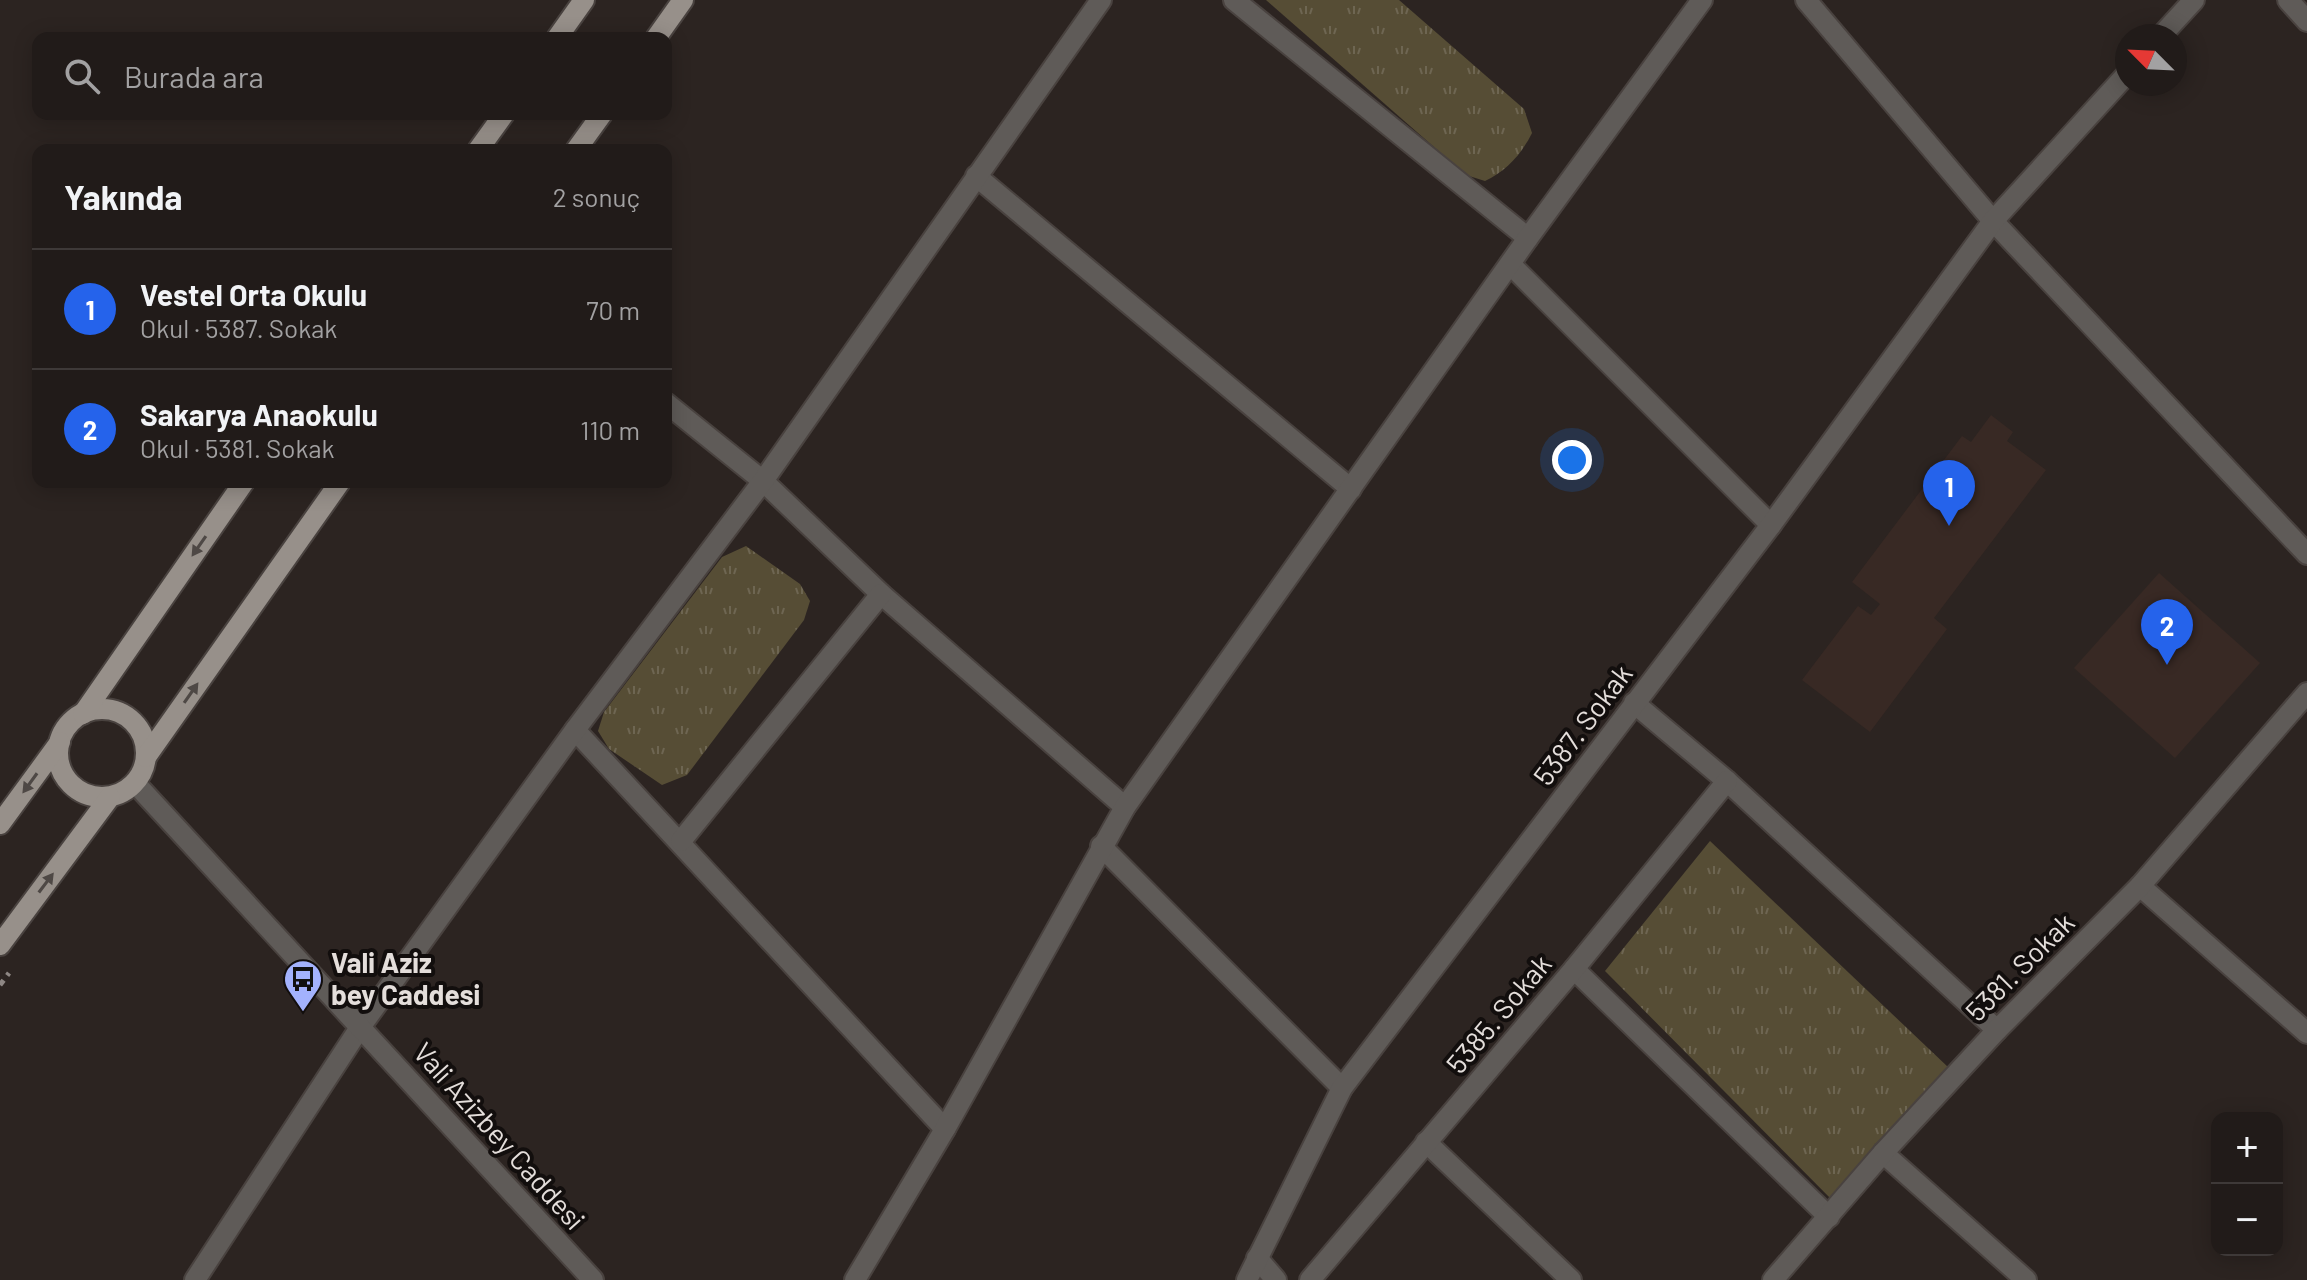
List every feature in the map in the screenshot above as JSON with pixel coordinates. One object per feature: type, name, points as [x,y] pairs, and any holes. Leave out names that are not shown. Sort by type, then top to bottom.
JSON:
[{"type":"main road","points":[[561,32],[584,0]]},
{"type":"main road","points":[[660,32],[683,0]]},
{"type":"main road","points":[[482,144],[500,120]]},
{"type":"main road","points":[[580,144],[598,120]]},
{"type":"main road","points":[[0,824],[65,731],[83,714],[240,488]]},
{"type":"main road","points":[[60,742],[62,772],[70,784],[82,792],[96,797],[110,797],[124,792],[135,783],[143,771],[146,757],[336,488]]},
{"type":"main road","points":[[83,714],[109,710],[122,714],[141,732],[146,757]]},
{"type":"main road","points":[[0,945],[110,797]]},
{"type":"street","points":[[195,1280],[361,1026],[575,730],[763,481],[1101,0]]},
{"type":"street","points":[[1234,0],[1528,238]]},
{"type":"street","points":[[855,1280],[945,1129],[1125,807],[1528,238],[1702,0]]},
{"type":"street","points":[[1806,0],[1993,221],[2307,554]]},
{"type":"street","points":[[2172,24],[2194,0]]},
{"type":"street","points":[[2288,0],[2307,21]]},
{"type":"street","name":"5387. Sokak","points":[[1247,1280],[1342,1088],[1771,525],[1993,221],[2115,87]]},
{"type":"street","points":[[976,176],[1351,489]]},
{"type":"street","points":[[1510,264],[1771,525]]},
{"type":"street","points":[[672,408],[763,481],[881,594],[1125,807]]},
{"type":"street","points":[[681,841],[881,594]]},
{"type":"street","name":"5381. Sokak","points":[[1773,1280],[1883,1153],[1997,1030],[2140,886],[2307,693]]},
{"type":"street","points":[[1634,703],[1727,781],[1997,1030]]},
{"type":"street","points":[[575,730],[945,1129]]},
{"type":"street","name":"5385. Sokak","points":[[1310,1280],[1574,969],[1727,781]]},
{"type":"street","name":"Vali Azizbey Caddesi","points":[[135,783],[593,1280]]},
{"type":"street","points":[[1101,846],[1342,1088]]},
{"type":"street","points":[[2140,886],[2307,1033]]},
{"type":"street","points":[[1574,969],[1829,1217]]},
{"type":"street","points":[[1426,1142],[1571,1280]]},
{"type":"street","points":[[1883,1153],[2026,1280]]},
{"type":"street","points":[[1257,1258],[1276,1280]]},
{"type":"shaded area","points":[[1991,415],[2013,432],[2007,441],[2046,470],[1934,618],[1947,629],[1870,732],[1802,680],[1858,606],[1871,615],[1880,604],[1852,582],[1962,436],[1971,442]]},
{"type":"shaded area","points":[[2159,573],[2260,663],[2175,758],[2074,668]]},
{"type":"green space","points":[[1266,0],[1399,0],[1524,109],[1532,133],[1512,162],[1493,177],[1485,181],[1466,175]]},
{"type":"green space","points":[[746,546],[800,584],[810,601],[804,620],[687,775],[662,785],[609,749],[598,731],[604,712],[722,557]]},
{"type":"green space","points":[[1710,841],[1949,1068],[1833,1201],[1605,971]]},
{"type":"place","name":"Vestel Orta Okulu","points":[[1949,526]]},
{"type":"place","name":"Sakarya Anaokulu","points":[[2167,665]]},
{"type":"place","name":"Vali Aziz bey Caddesi","points":[[303,1013]]}]
